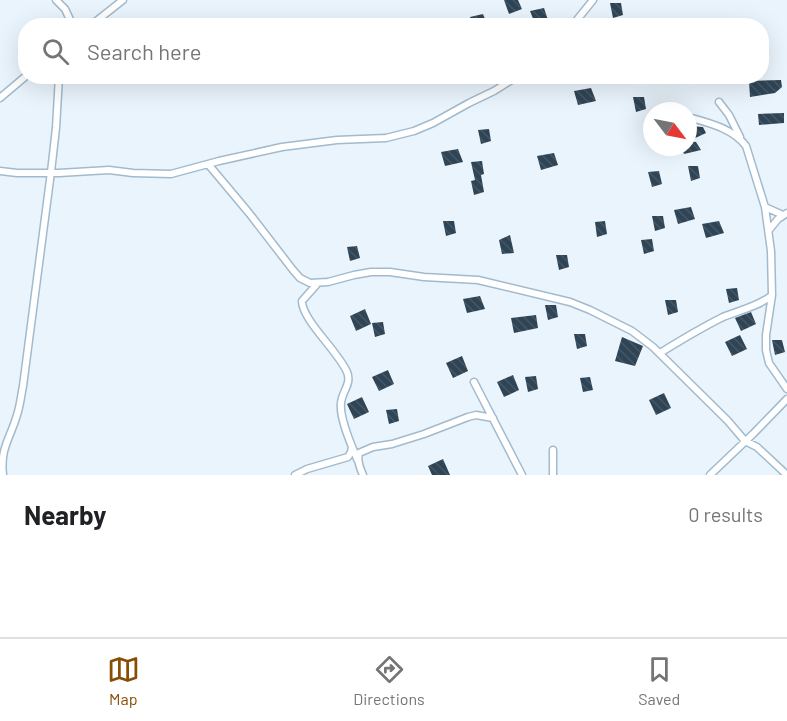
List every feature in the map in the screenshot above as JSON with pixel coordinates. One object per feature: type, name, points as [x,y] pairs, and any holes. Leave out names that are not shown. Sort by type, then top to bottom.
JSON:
[{"type":"street","points":[[56,0],[65,9],[69,18]]},
{"type":"street","points":[[100,18],[123,0]]},
{"type":"street","points":[[578,18],[593,0]]},
{"type":"street","points":[[0,98],[18,83]]},
{"type":"street","points":[[3,475],[1,457],[3,448],[18,413],[23,386],[51,172],[58,84]]},
{"type":"street","points":[[0,171],[17,173],[109,170],[171,174],[219,160],[282,147],[337,140],[377,139],[399,135],[433,123],[505,84]]},
{"type":"street","points":[[718,102],[729,115],[746,146],[765,207],[769,230],[772,295],[766,335],[767,358],[787,389]]},
{"type":"street","points":[[697,120],[725,129],[742,140]]},
{"type":"street","points":[[208,164],[292,270],[306,281],[318,283],[371,272],[396,272],[424,277],[478,280],[570,302],[590,310],[632,331],[660,353],[745,441],[757,447],[787,475]]},
{"type":"street","points":[[765,207],[785,214]]},
{"type":"street","points":[[769,230],[785,214]]},
{"type":"street","points":[[318,283],[302,301],[302,304],[307,316],[333,349],[349,376],[340,409],[363,475]]},
{"type":"street","points":[[660,353],[697,330],[762,303],[772,295]]},
{"type":"street","points":[[762,303],[770,309]]},
{"type":"street","points":[[474,382],[522,475]]},
{"type":"street","points":[[710,475],[787,399]]},
{"type":"street","points":[[358,461],[359,453],[364,450],[392,444],[476,415],[493,418]]},
{"type":"street","points":[[295,475],[307,469],[348,457],[352,446]]},
{"type":"street","points":[[553,450],[554,475]]},
{"type":"building","points":[[504,0],[518,0],[522,9],[509,14]]},
{"type":"building","points":[[610,3],[621,3],[623,15],[613,18]]},
{"type":"building","points":[[544,8],[547,18],[533,18],[530,11]]},
{"type":"building","points":[[483,14],[485,18],[470,18]]},
{"type":"building","points":[[769,80],[781,80],[782,87],[775,93],[750,97],[749,84],[769,84]]},
{"type":"building","points":[[591,88],[596,101],[578,105],[574,91]]},
{"type":"building","points":[[633,97],[644,97],[643,110],[636,112]]},
{"type":"building","points":[[784,113],[784,123],[759,125],[758,114]]},
{"type":"building","points":[[697,127],[703,127],[706,133],[697,137]]},
{"type":"building","points":[[489,129],[491,141],[481,144],[478,130]]},
{"type":"building","points":[[458,149],[463,162],[445,166],[441,152]]},
{"type":"building","points":[[554,153],[558,165],[541,170],[537,156]]},
{"type":"building","points":[[482,161],[484,174],[481,175],[484,192],[474,195],[471,181],[475,180],[471,162]]},
{"type":"building","points":[[688,166],[698,166],[700,178],[691,181]]},
{"type":"building","points":[[659,171],[662,184],[652,187],[648,172]]},
{"type":"building","points":[[691,207],[695,219],[678,224],[674,210]]},
{"type":"building","points":[[652,216],[663,216],[665,228],[655,231]]},
{"type":"building","points":[[443,221],[454,221],[456,233],[446,236]]},
{"type":"building","points":[[605,221],[607,234],[597,237],[595,222]]},
{"type":"building","points":[[719,221],[724,233],[706,238],[702,224]]},
{"type":"building","points":[[510,235],[514,253],[502,254],[499,240]]},
{"type":"building","points":[[652,239],[654,251],[644,254],[641,240]]},
{"type":"building","points":[[357,246],[360,258],[350,261],[347,247]]},
{"type":"building","points":[[556,255],[567,255],[569,267],[559,270]]},
{"type":"building","points":[[737,288],[739,300],[729,303],[726,289]]},
{"type":"building","points":[[480,296],[485,309],[467,313],[463,299]]},
{"type":"building","points":[[665,300],[676,300],[678,312],[668,315]]},
{"type":"building","points":[[545,305],[556,305],[558,317],[548,320]]},
{"type":"building","points":[[365,309],[371,324],[356,331],[350,316]]},
{"type":"building","points":[[751,312],[756,324],[741,331],[735,318]]},
{"type":"building","points":[[536,315],[538,328],[514,333],[511,318]]},
{"type":"building","points":[[383,322],[385,334],[375,337],[372,323]]},
{"type":"building","points":[[574,334],[585,334],[587,346],[577,349]]},
{"type":"building","points":[[740,335],[747,349],[732,356],[725,342]]},
{"type":"building","points":[[622,337],[643,346],[635,366],[615,361]]},
{"type":"building","points":[[772,340],[782,340],[785,352],[775,355]]},
{"type":"building","points":[[462,356],[468,371],[453,378],[446,363]]},
{"type":"building","points":[[388,370],[394,384],[379,391],[372,377]]},
{"type":"building","points":[[513,375],[519,390],[504,397],[497,382]]},
{"type":"building","points":[[536,376],[538,389],[528,392],[525,377]]},
{"type":"building","points":[[590,377],[593,390],[583,392],[580,378]]},
{"type":"building","points":[[664,393],[671,408],[656,415],[649,400]]},
{"type":"building","points":[[362,397],[369,412],[354,419],[347,404]]},
{"type":"building","points":[[397,409],[399,421],[389,424],[386,410]]},
{"type":"building","points":[[443,459],[450,475],[432,475],[428,466]]}]
